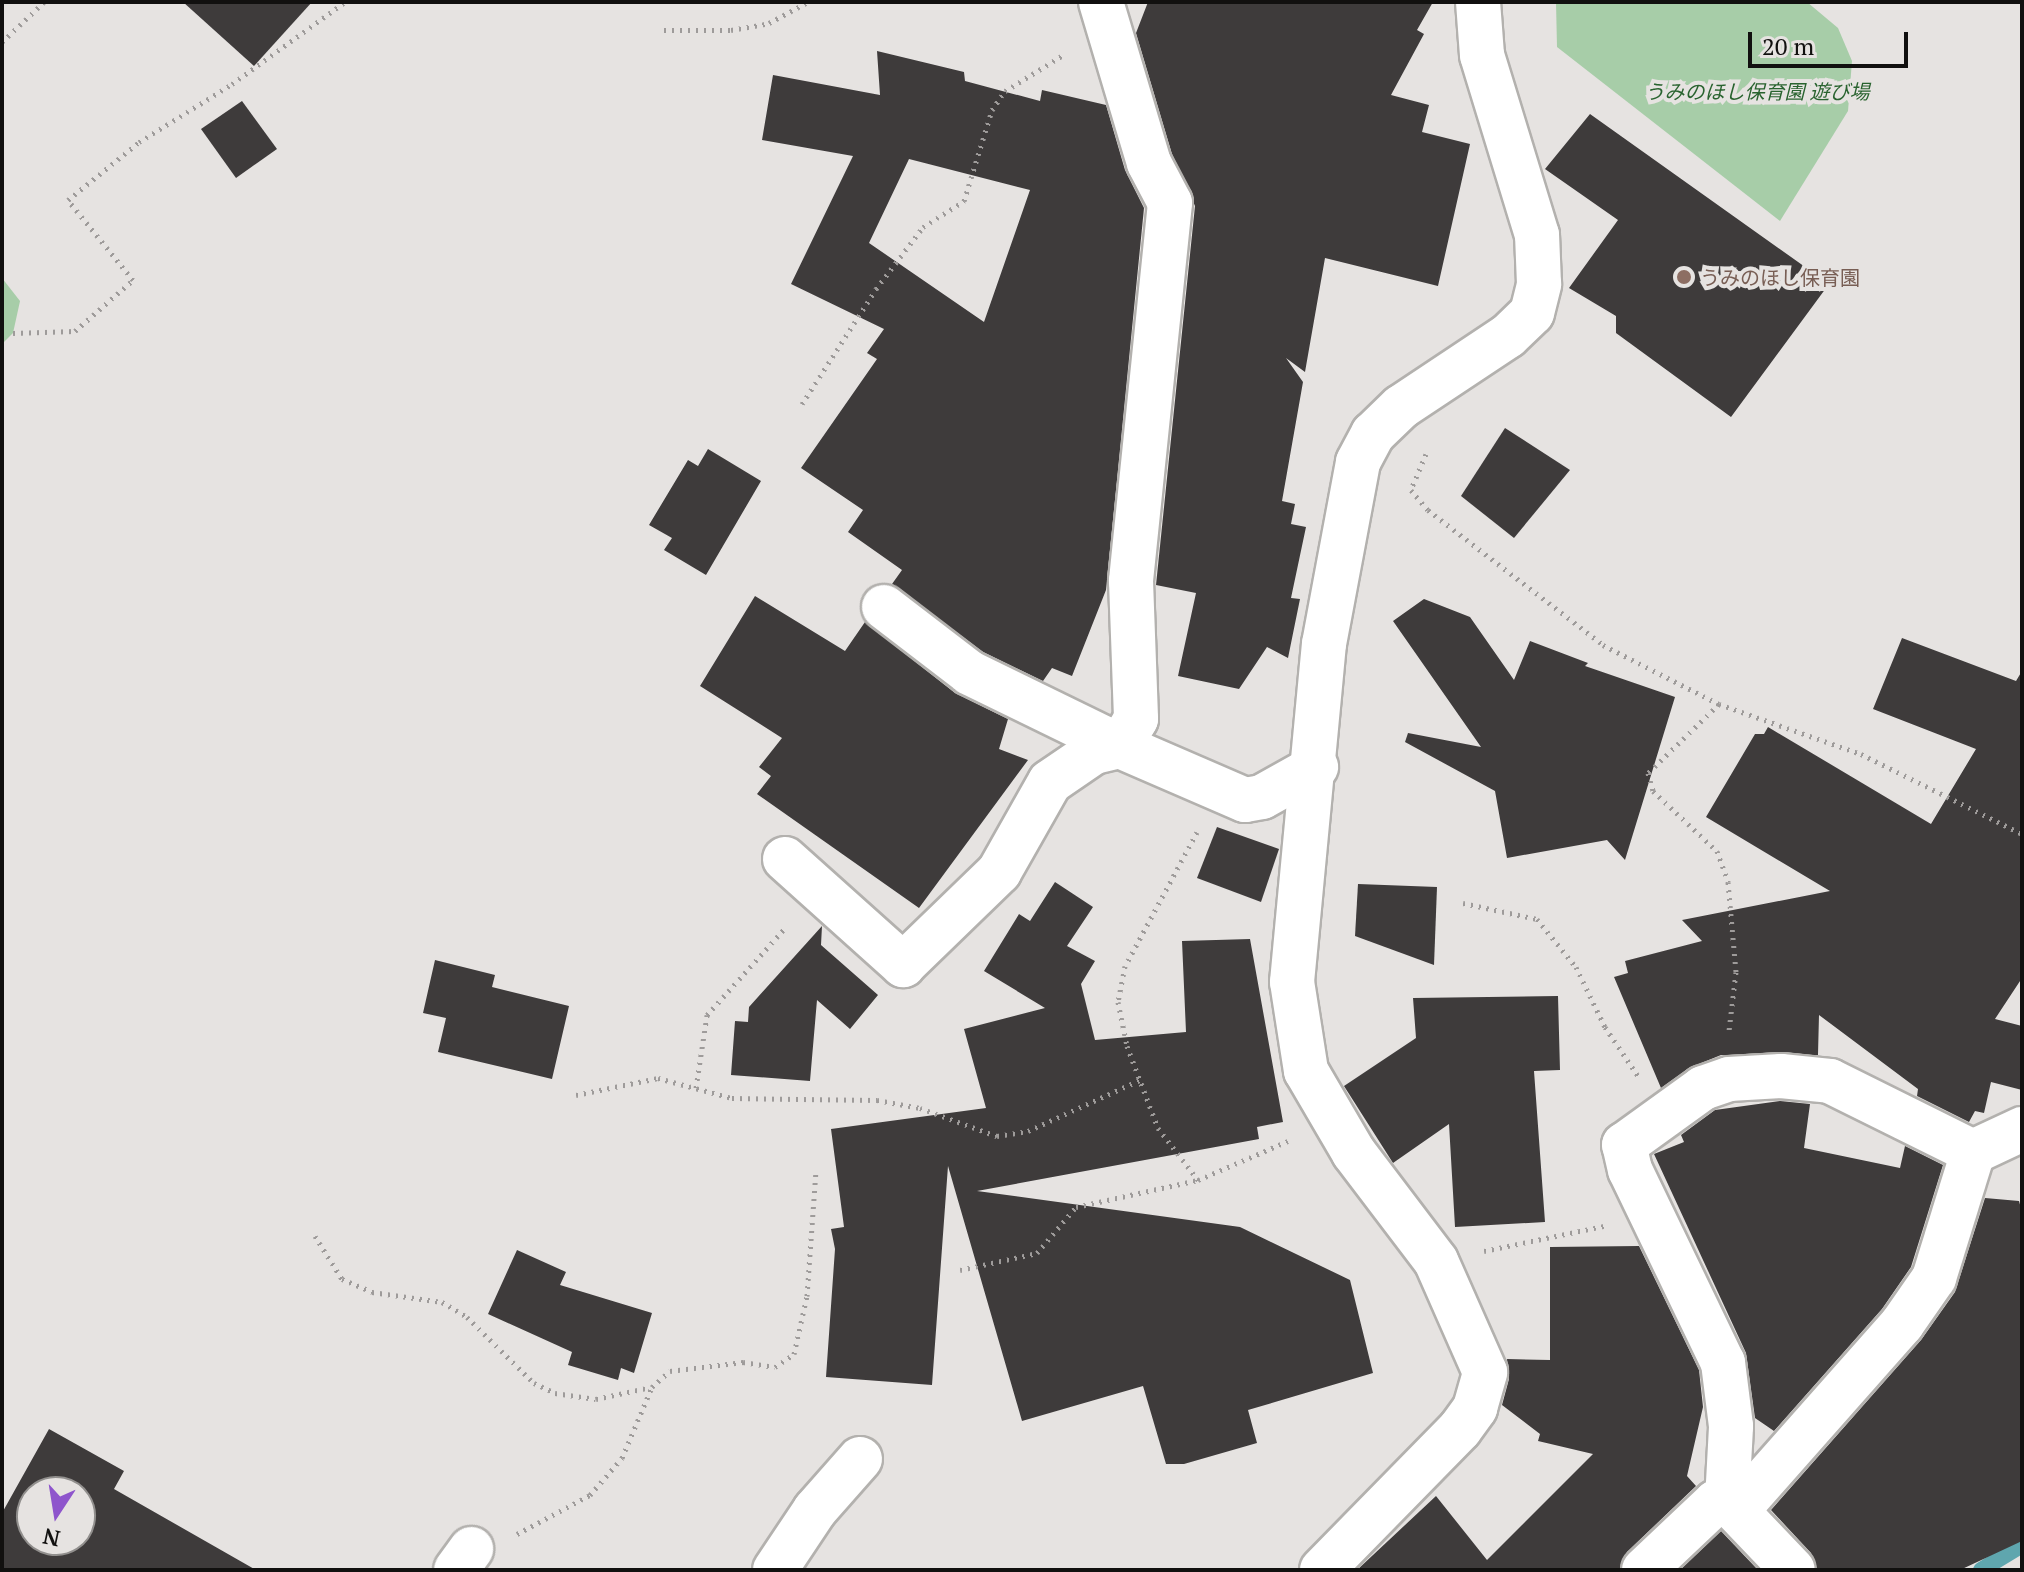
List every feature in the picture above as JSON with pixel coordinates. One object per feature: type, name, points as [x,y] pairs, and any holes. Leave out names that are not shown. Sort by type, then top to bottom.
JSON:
[{"type":"street","points":[[1322,1570],[1475,1408],[1485,1372],[1436,1261],[1332,1119],[1306,1071],[1292,982],[1316,767],[1324,644],[1358,462],[1373,434],[1401,407],[1508,336],[1532,313],[1539,284],[1537,235],[1482,55],[1478,2]]},
{"type":"street","points":[[785,859],[903,965],[999,872],[1050,782],[1094,752],[1120,746],[1136,719],[1131,581],[1170,203],[1149,163],[1104,14]]},
{"type":"street","points":[[884,607],[970,673],[1120,746],[1245,800],[1262,797],[1316,767]]},
{"type":"street","points":[[1793,1570],[1727,1501],[1731,1426],[1723,1363],[1655,1216],[1630,1170],[1624,1145],[1664,1112],[1723,1081],[1781,1076],[1830,1081],[1973,1152]]},
{"type":"street","points":[[1644,1570],[1716,1502],[1727,1501],[1741,1506],[1902,1324],[1934,1278],[1973,1152],[2022,1129]]},
{"type":"street","points":[[775,1570],[815,1510],[860,1459]]},
{"type":"path","points":[[2,42],[44,2]]},
{"type":"path","points":[[13,333],[75,331],[133,280],[68,200],[139,142],[232,84],[345,2]]},
{"type":"path","points":[[664,30],[731,30],[769,23],[808,2]]},
{"type":"path","points":[[802,404],[876,289],[923,227],[964,201],[992,110],[1005,91],[1104,14]]},
{"type":"path","points":[[1428,510],[1603,645],[1719,704],[1861,754],[2022,834]]},
{"type":"path","points":[[1719,704],[1648,773],[1653,791],[1717,851],[1728,882],[1736,972],[1723,1081]]},
{"type":"path","points":[[1198,1180],[1158,1128],[1140,1080],[1118,1002],[1125,966],[1219,789]]},
{"type":"path","points":[[696,1088],[707,1015],[820,890]]},
{"type":"path","points":[[1463,903],[1537,919],[1576,967],[1605,1027],[1664,1112]]},
{"type":"path","points":[[576,1095],[658,1078],[732,1098],[877,1100],[920,1108],[997,1136],[1028,1131],[1140,1080]]},
{"type":"path","points":[[960,1270],[1037,1253],[1076,1207],[1198,1180],[1332,1119]]},
{"type":"path","points":[[464,1560],[590,1495],[622,1458],[652,1387],[670,1371],[688,1365],[775,1367],[794,1354],[807,1296],[816,1171]]},
{"type":"path","points":[[1436,1261],[1655,1216]]},
{"type":"path","points":[[315,1236],[342,1279],[372,1292],[442,1302],[467,1317],[522,1373],[555,1393],[596,1399],[652,1387]]},
{"type":"green space","name":"うみのほし保育園 遊び場","points":[[1556,2],[1807,2],[1838,28],[1852,61],[1848,111],[1780,221],[1557,47]]},
{"type":"green space","points":[[2,278],[20,301],[13,333],[2,344]]},
{"type":"building","points":[[183,2],[312,2],[254,66]]},
{"type":"building","points":[[1148,2],[1433,2],[1417,30],[1424,34],[1391,95],[1429,105],[1422,132],[1470,144],[1438,286],[1325,258],[1305,372],[1286,358],[1303,382],[1282,501],[1295,504],[1291,524],[1306,527],[1291,598],[1300,599],[1288,658],[1267,647],[1239,689],[1178,676],[1196,593],[1156,585],[1195,206],[1172,154],[1136,33]]},
{"type":"building","points":[[877,51],[964,72],[965,81],[1040,101],[1042,90],[1106,105],[1125,170],[1144,208],[1106,590],[1072,676],[1052,668],[1043,681],[983,652],[892,584],[902,570],[848,532],[863,510],[801,468],[877,359],[867,353],[884,329],[791,284],[853,156],[762,140],[773,75],[880,95]],"holes":[[[909,159],[1030,190],[984,322],[869,243]]]},
{"type":"building","points":[[242,101],[277,149],[236,178],[201,129]]},
{"type":"building","points":[[1590,114],[1829,284],[1731,417],[1616,333],[1616,316],[1569,288],[1618,220],[1545,169]]},
{"type":"building","points":[[1505,428],[1570,470],[1514,538],[1461,496]]},
{"type":"building","points":[[708,449],[761,481],[706,575],[664,550],[672,538],[649,525],[688,460],[698,466]]},
{"type":"building","points":[[755,596],[845,651],[865,622],[955,693],[1008,719],[999,749],[1028,760],[919,908],[757,794],[771,776],[759,767],[782,738],[700,686]]},
{"type":"building","points":[[1424,599],[1470,617],[1514,680],[1530,641],[1588,663],[1585,666],[1675,697],[1625,860],[1607,840],[1507,858],[1495,791],[1405,742],[1408,733],[1481,747],[1393,621]]},
{"type":"building","points":[[1902,638],[2016,681],[2022,671],[2022,978],[1995,1019],[2022,1026],[2022,1090],[1991,1082],[1984,1113],[1975,1111],[1969,1122],[1917,1096],[1918,1089],[1819,1015],[1818,1055],[1721,1055],[1689,1068],[1661,1088],[1614,977],[1628,973],[1625,961],[1702,941],[1682,920],[1830,891],[1706,817],[1755,734],[1764,734],[1768,727],[1931,824],[1976,749],[1873,709]]},
{"type":"building","points":[[1217,827],[1279,849],[1261,902],[1197,878]]},
{"type":"building","points":[[1055,882],[1093,907],[1067,946],[1095,961],[1081,984],[1095,1040],[1186,1032],[1182,941],[1250,939],[1283,1122],[1257,1127],[1259,1139],[977,1191],[1240,1227],[1350,1280],[1373,1373],[1248,1410],[1257,1443],[1184,1464],[1166,1464],[1143,1386],[1022,1421],[948,1166],[932,1385],[826,1377],[835,1249],[831,1229],[844,1227],[831,1129],[986,1108],[964,1029],[1045,1008],[984,971],[1019,914],[1030,921]]},
{"type":"building","points":[[1358,884],[1437,887],[1434,965],[1355,936]]},
{"type":"building","points":[[822,926],[821,945],[878,995],[850,1029],[817,1000],[810,1081],[731,1075],[735,1021],[748,1022],[749,1007]]},
{"type":"building","points":[[435,960],[495,975],[492,987],[569,1006],[552,1079],[438,1052],[446,1018],[423,1013]]},
{"type":"building","points":[[1558,996],[1560,1070],[1534,1071],[1545,1222],[1455,1227],[1449,1124],[1393,1163],[1344,1086],[1416,1038],[1413,998]]},
{"type":"building","points":[[1780,1101],[1810,1104],[1804,1148],[1900,1168],[1905,1146],[1943,1165],[1911,1267],[1882,1309],[1774,1431],[1755,1418],[1746,1353],[1654,1154],[1684,1142],[1681,1135],[1715,1110]]},
{"type":"building","points":[[1985,1198],[2019,1201],[2022,1212],[2022,1541],[1960,1570],[1817,1570],[1811,1553],[1771,1510],[1921,1340],[1955,1292]]},
{"type":"building","points":[[1639,1246],[1699,1370],[1703,1407],[1687,1476],[1696,1486],[1627,1552],[1620,1570],[1357,1570],[1436,1496],[1487,1560],[1593,1454],[1538,1441],[1540,1434],[1502,1405],[1509,1379],[1507,1359],[1550,1360],[1550,1247]]},
{"type":"building","points":[[517,1250],[566,1272],[560,1285],[652,1313],[634,1373],[621,1368],[618,1380],[568,1365],[572,1352],[488,1314]]},
{"type":"building","points":[[49,1429],[124,1471],[114,1489],[256,1570],[2,1570],[2,1513],[16,1488],[16,1556],[96,1556],[96,1476],[23,1476]]},
{"type":"building","points":[[1721,1531],[1758,1570],[1680,1570]]},
{"type":"waterway","points":[[1981,1570],[2022,1545]]},
{"type":"place","name":"うみのほし保育園","points":[[1684,277]]}]
